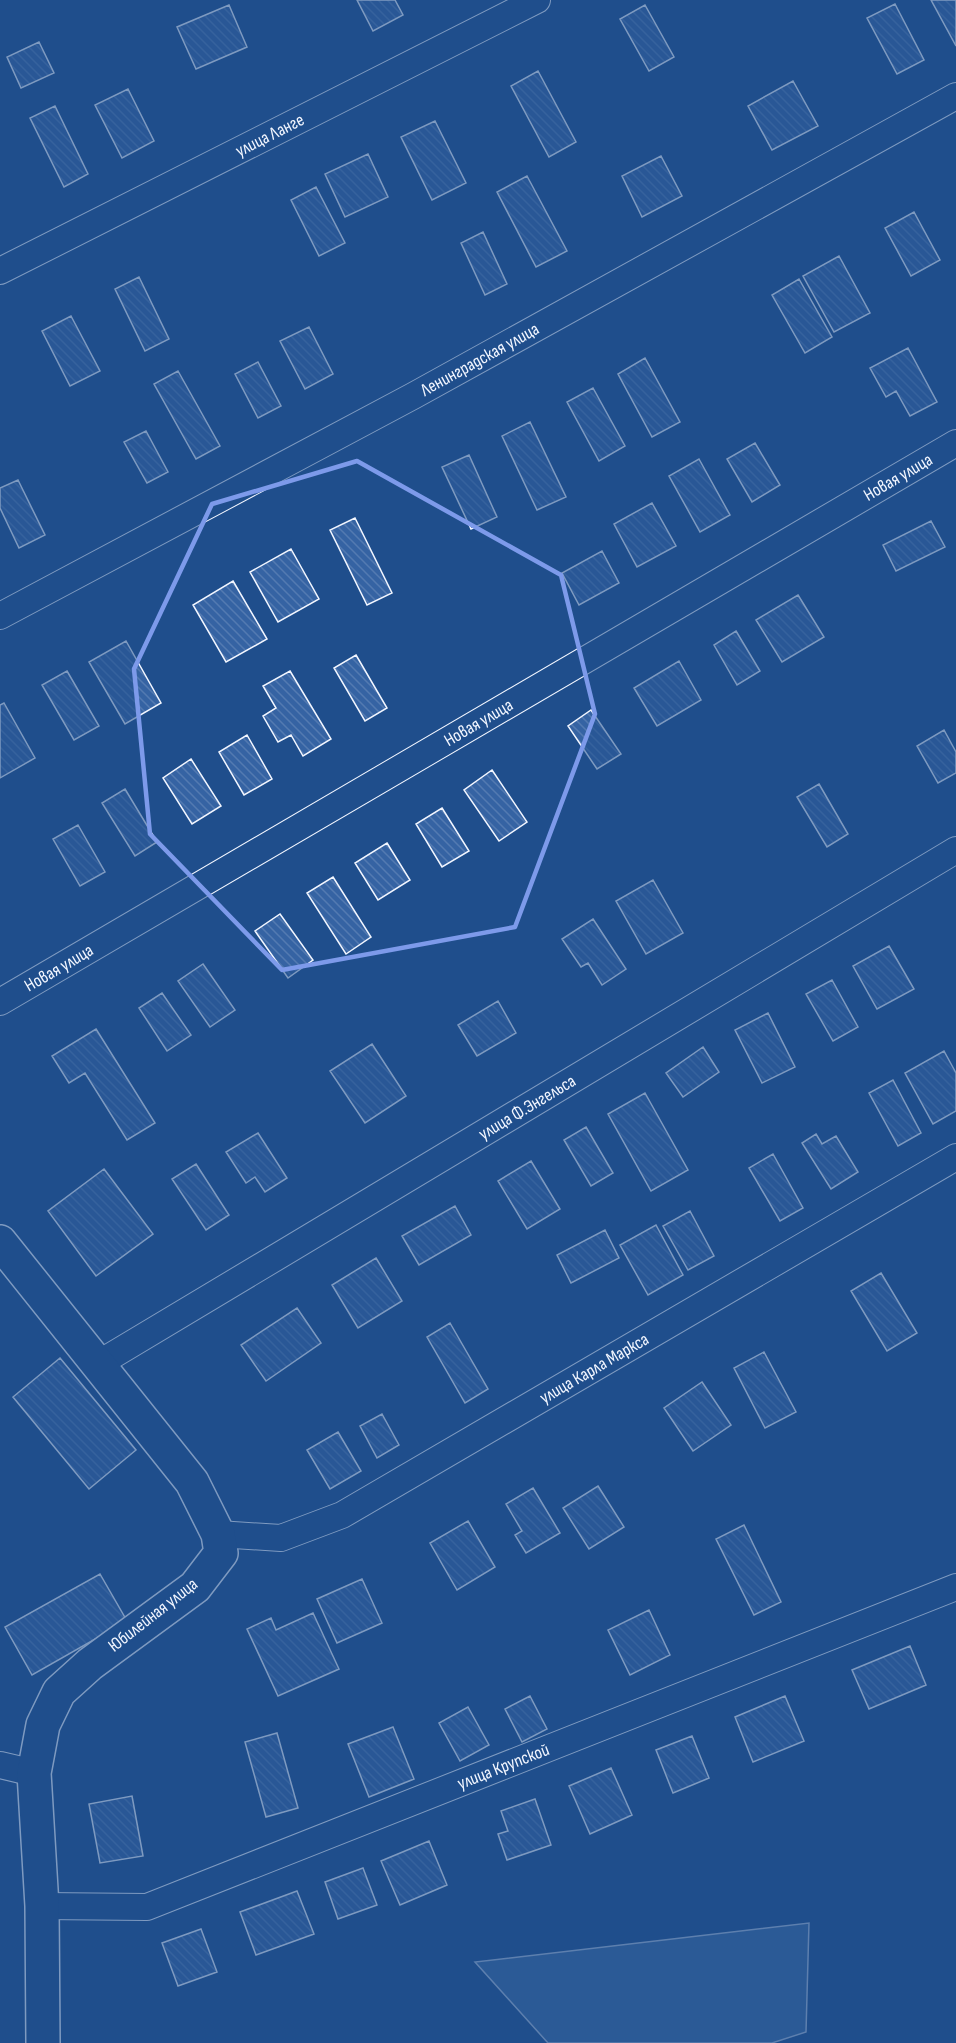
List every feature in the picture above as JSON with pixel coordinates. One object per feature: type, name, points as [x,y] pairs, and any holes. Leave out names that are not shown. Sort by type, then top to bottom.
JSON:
[{"type":"street","name":"улица Ланге","points":[[0,271],[537,0]]},
{"type":"street","name":"Ленинградская улица","points":[[0,616],[423,390],[956,96]]},
{"type":"street","name":"Новая улица","points":[[0,1002],[956,443]]},
{"type":"street","name":"улица Ф.Энгельса","points":[[98,1364],[956,850]]},
{"type":"street","name":"улица Карла Маркса","points":[[218,1534],[281,1538],[342,1515],[956,1157]]},
{"type":"street","points":[[0,1242],[192,1482],[218,1534]]},
{"type":"street","name":"Юбилейная улица","points":[[43,2043],[42,1906],[34,1773],[43,1725],[59,1692],[90,1664],[195,1587],[221,1553],[218,1534]]},
{"type":"street","name":"улица Крупской","points":[[42,1906],[147,1907],[956,1587]]},
{"type":"street","points":[[0,1765],[34,1773]]},
{"type":"highlighted area","points":[[357,461],[561,575],[595,714],[515,927],[282,970],[150,834],[134,669],[212,504]]},
{"type":"water","points":[[809,1923],[806,2032],[772,2043],[548,2043],[475,1962]]},
{"type":"building","points":[[357,0],[395,0],[403,15],[373,31]]},
{"type":"building","points":[[931,0],[956,0],[956,46]]},
{"type":"building","points":[[895,4],[924,60],[897,74],[867,18]]},
{"type":"building","points":[[229,5],[247,47],[196,69],[177,27]]},
{"type":"building","points":[[645,5],[674,57],[649,71],[620,19]]},
{"type":"building","points":[[39,42],[54,73],[21,88],[7,57]]},
{"type":"building","points":[[538,71],[576,142],[549,157],[511,86]]},
{"type":"building","points":[[793,81],[818,126],[772,150],[748,106]]},
{"type":"building","points":[[128,89],[154,141],[122,158],[95,105]]},
{"type":"building","points":[[55,106],[88,174],[64,187],[30,118]]},
{"type":"building","points":[[435,121],[466,183],[432,200],[401,137]]},
{"type":"building","points":[[368,154],[388,197],[345,217],[325,174]]},
{"type":"building","points":[[661,156],[682,196],[642,217],[622,176]]},
{"type":"building","points":[[527,176],[567,251],[536,267],[497,192]]},
{"type":"building","points":[[316,187],[345,243],[319,256],[291,200]]},
{"type":"building","points":[[914,212],[940,260],[911,276],[885,228]]},
{"type":"building","points":[[483,232],[507,284],[485,295],[461,243]]},
{"type":"building","points":[[839,256],[870,313],[834,332],[803,276]]},
{"type":"building","points":[[139,277],[169,339],[145,351],[115,289]]},
{"type":"building","points":[[799,279],[832,337],[805,353],[772,295]]},
{"type":"building","points":[[71,316],[100,371],[70,386],[42,331]]},
{"type":"building","points":[[309,327],[333,374],[305,389],[280,341]]},
{"type":"building","points":[[908,348],[937,402],[910,416],[896,391],[886,397],[870,368]]},
{"type":"building","points":[[645,358],[680,422],[652,437],[618,374]]},
{"type":"building","points":[[258,362],[281,406],[258,418],[235,374]]},
{"type":"building","points":[[178,371],[220,446],[196,459],[154,384]]},
{"type":"building","points":[[593,388],[625,446],[599,461],[567,402]]},
{"type":"building","points":[[530,422],[566,497],[537,510],[502,436]]},
{"type":"building","points":[[146,431],[168,472],[147,483],[124,442]]},
{"type":"building","points":[[755,443],[780,485],[752,502],[727,459]]},
{"type":"building","points":[[469,455],[497,517],[471,529],[442,467]]},
{"type":"building","points":[[699,459],[730,515],[700,532],[669,476]]},
{"type":"building","points":[[18,480],[45,535],[19,548],[0,508],[0,488]]},
{"type":"building","points":[[652,503],[676,546],[637,567],[614,524]]},
{"type":"building","points":[[355,518],[392,593],[367,605],[330,530]]},
{"type":"building","points":[[931,521],[945,547],[896,571],[883,545]]},
{"type":"building","points":[[291,549],[319,599],[278,622],[250,572]]},
{"type":"building","points":[[602,551],[619,583],[579,605],[562,573]]},
{"type":"building","points":[[233,581],[267,639],[226,662],[193,605]]},
{"type":"building","points":[[798,595],[824,637],[782,662],[756,620]]},
{"type":"building","points":[[736,631],[760,671],[737,685],[714,645]]},
{"type":"building","points":[[126,641],[161,703],[125,724],[89,662]]},
{"type":"building","points":[[356,655],[387,708],[365,721],[334,668]]},
{"type":"building","points":[[679,661],[701,700],[657,726],[634,688]]},
{"type":"building","points":[[67,671],[99,726],[74,740],[42,685]]},
{"type":"building","points":[[290,671],[331,739],[303,756],[291,735],[278,742],[263,716],[276,708],[263,686]]},
{"type":"building","points":[[4,703],[35,758],[0,778],[0,705]]},
{"type":"building","points":[[591,710],[621,754],[597,769],[568,726]]},
{"type":"building","points":[[944,730],[956,752],[956,773],[938,783],[917,746]]},
{"type":"building","points":[[247,735],[272,779],[244,795],[219,752]]},
{"type":"building","points":[[191,759],[221,806],[192,824],[163,778]]},
{"type":"building","points":[[492,770],[527,822],[499,841],[464,790]]},
{"type":"building","points":[[819,784],[848,834],[827,847],[797,797]]},
{"type":"building","points":[[125,789],[157,842],[135,856],[102,803]]},
{"type":"building","points":[[442,808],[469,851],[442,867],[416,824]]},
{"type":"building","points":[[78,825],[105,872],[80,886],[53,839]]},
{"type":"building","points":[[387,843],[410,880],[378,900],[355,863]]},
{"type":"building","points":[[333,877],[371,937],[346,954],[307,893]]},
{"type":"building","points":[[653,880],[683,933],[646,954],[616,901]]},
{"type":"building","points":[[280,914],[313,960],[288,978],[255,931]]},
{"type":"building","points":[[593,919],[626,969],[602,985],[588,963],[581,967],[562,939]]},
{"type":"building","points":[[889,946],[914,989],[877,1009],[853,966]]},
{"type":"building","points":[[203,964],[235,1010],[210,1027],[178,981]]},
{"type":"building","points":[[832,980],[858,1027],[833,1041],[806,994]]},
{"type":"building","points":[[162,993],[191,1035],[167,1051],[139,1008]]},
{"type":"building","points":[[498,1001],[516,1033],[477,1056],[458,1025]]},
{"type":"building","points":[[768,1013],[795,1067],[762,1083],[735,1030]]},
{"type":"building","points":[[96,1029],[155,1123],[127,1140],[85,1073],[69,1083],[52,1056]]},
{"type":"building","points":[[372,1044],[406,1096],[365,1123],[330,1071]]},
{"type":"building","points":[[703,1047],[719,1072],[683,1097],[666,1073]]},
{"type":"building","points":[[944,1051],[956,1073],[956,1111],[933,1124],[905,1073]]},
{"type":"building","points":[[893,1080],[921,1133],[898,1146],[869,1093]]},
{"type":"building","points":[[645,1093],[688,1170],[651,1191],[608,1114]]},
{"type":"building","points":[[586,1127],[613,1173],[591,1186],[564,1140]]},
{"type":"building","points":[[258,1133],[287,1178],[265,1192],[255,1177],[246,1183],[226,1152]]},
{"type":"building","points":[[816,1134],[822,1144],[836,1136],[858,1172],[831,1189],[802,1143]]},
{"type":"building","points":[[773,1154],[803,1208],[780,1221],[749,1168]]},
{"type":"building","points":[[531,1161],[560,1209],[527,1229],[498,1181]]},
{"type":"building","points":[[196,1164],[229,1215],[206,1230],[172,1179]]},
{"type":"building","points":[[104,1169],[153,1234],[96,1276],[48,1211]]},
{"type":"building","points":[[455,1206],[471,1235],[419,1265],[402,1236]]},
{"type":"building","points":[[690,1211],[714,1256],[688,1270],[663,1226]]},
{"type":"building","points":[[656,1225],[683,1275],[648,1295],[620,1245]]},
{"type":"building","points":[[605,1230],[619,1258],[571,1283],[557,1255]]},
{"type":"building","points":[[376,1258],[402,1301],[358,1328],[332,1285]]},
{"type":"building","points":[[881,1273],[917,1333],[887,1351],[851,1291]]},
{"type":"building","points":[[297,1308],[321,1343],[266,1381],[241,1345]]},
{"type":"building","points":[[450,1323],[488,1389],[465,1403],[427,1337]]},
{"type":"building","points":[[764,1352],[796,1412],[765,1428],[734,1368]]},
{"type":"building","points":[[60,1358],[136,1450],[89,1489],[13,1397]]},
{"type":"building","points":[[702,1382],[731,1425],[693,1451],[664,1408]]},
{"type":"building","points":[[382,1414],[399,1445],[377,1458],[360,1426]]},
{"type":"building","points":[[338,1432],[361,1471],[330,1489],[307,1450]]},
{"type":"building","points":[[598,1486],[624,1527],[589,1549],[563,1508]]},
{"type":"building","points":[[533,1488],[560,1533],[526,1553],[515,1535],[522,1531],[506,1504]]},
{"type":"building","points":[[468,1521],[495,1567],[457,1590],[430,1543]]},
{"type":"building","points":[[744,1525],[781,1602],[754,1615],[716,1539]]},
{"type":"building","points":[[100,1574],[127,1621],[32,1675],[5,1627]]},
{"type":"building","points":[[362,1579],[382,1623],[337,1643],[317,1599]]},
{"type":"building","points":[[649,1610],[670,1655],[630,1675],[608,1630]]},
{"type":"building","points":[[313,1613],[339,1669],[278,1696],[247,1629],[271,1618],[276,1630]]},
{"type":"building","points":[[910,1646],[926,1685],[869,1709],[852,1670]]},
{"type":"building","points":[[530,1696],[547,1729],[522,1742],[505,1709]]},
{"type":"building","points":[[785,1696],[804,1741],[753,1762],[735,1717]]},
{"type":"building","points":[[468,1707],[489,1745],[460,1761],[439,1723]]},
{"type":"building","points":[[393,1727],[414,1779],[369,1797],[348,1744]]},
{"type":"building","points":[[277,1733],[298,1808],[266,1817],[245,1742]]},
{"type":"building","points":[[692,1736],[709,1778],[673,1793],[656,1750]]},
{"type":"building","points":[[611,1768],[632,1815],[590,1834],[569,1786]]},
{"type":"building","points":[[132,1796],[143,1856],[100,1863],[89,1804]]},
{"type":"building","points":[[535,1799],[551,1845],[507,1860],[498,1834],[508,1831],[501,1811]]},
{"type":"building","points":[[429,1841],[447,1885],[400,1905],[381,1861]]},
{"type":"building","points":[[363,1868],[377,1905],[338,1919],[325,1882]]},
{"type":"building","points":[[297,1891],[314,1934],[256,1955],[240,1912]]},
{"type":"building","points":[[201,1929],[217,1972],[178,1986],[162,1943]]}]
